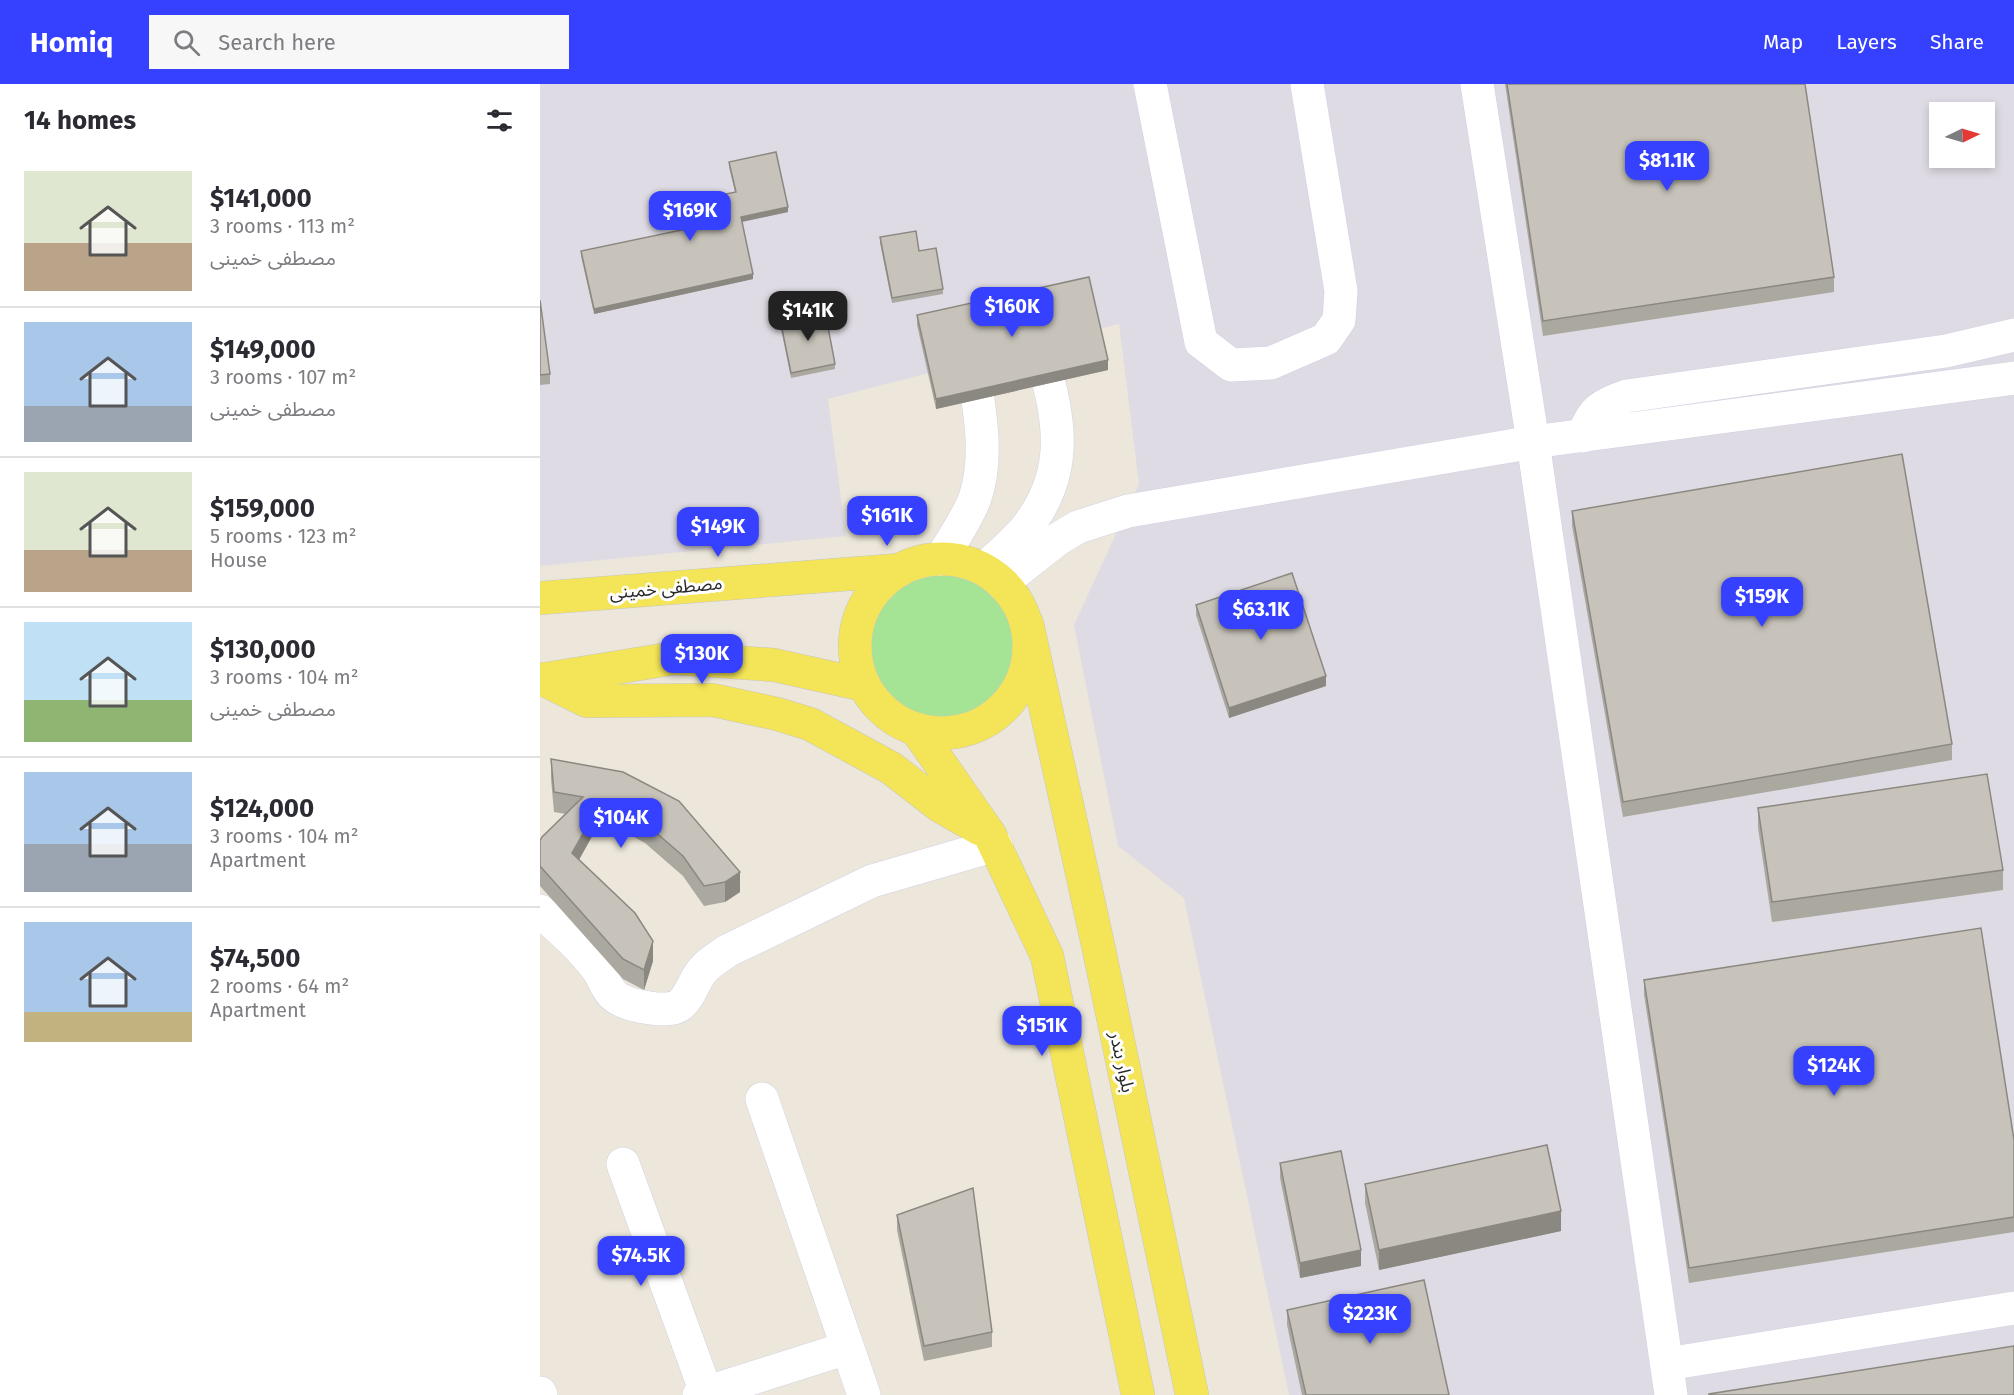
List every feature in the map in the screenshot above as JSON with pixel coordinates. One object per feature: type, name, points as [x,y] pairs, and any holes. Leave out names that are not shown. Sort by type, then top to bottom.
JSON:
[{"type":"main road","points":[[941,559],[963,561],[993,576],[1016,600],[1027,624],[1029,644],[1026,667],[1017,689],[1003,708],[984,722],[962,730],[939,733],[916,729],[895,719],[877,704],[864,685],[857,664],[855,641],[859,620],[868,599],[882,583],[900,570],[920,561],[941,559]]},
{"type":"main road","name":"مصطفی خمینی","points":[[540,598],[900,570]]},
{"type":"main road","name":"بلوار بندر","points":[[1027,624],[1098,945],[1192,1395]]},
{"type":"main road","points":[[542,680],[675,658],[774,665],[864,685]]},
{"type":"main road","points":[[542,680],[587,701],[713,700],[810,724],[891,768],[940,806],[993,840]]},
{"type":"main road","points":[[916,729],[993,840],[1047,956],[1138,1395]]},
{"type":"street","points":[[1150,84],[1201,342],[1231,365],[1271,363],[1326,339],[1339,320],[1341,291],[1307,84]]},
{"type":"street","points":[[1477,84],[1533,442],[1669,1379],[2014,1308]]},
{"type":"street","points":[[1583,436],[1589,419],[1604,405],[1627,396],[1946,351],[2014,335]]},
{"type":"street","points":[[993,576],[1049,492],[1058,441],[1053,400],[1037,339]]},
{"type":"street","points":[[941,559],[963,523],[975,497],[981,466],[982,429],[972,359]]},
{"type":"street","points":[[993,576],[1078,526],[1128,512],[1533,442],[2014,378]]},
{"type":"street","points":[[540,911],[599,971],[609,991],[619,999],[663,1011],[673,1010],[682,1004],[701,972],[727,951],[872,881],[993,840]]},
{"type":"street","points":[[762,1099],[864,1395]]},
{"type":"street","points":[[623,1164],[704,1394],[847,1347]]},
{"type":"shaded area","points":[[540,84],[2014,84],[2014,1395],[1289,1395],[1184,898],[1118,846],[1074,625],[1139,484],[1119,324],[828,399],[846,536],[540,566]]},
{"type":"green space","points":[[942,572],[956,573],[970,578],[983,584],[994,594],[1004,605],[1010,618],[1015,632],[1015,660],[1010,674],[1004,687],[994,698],[983,708],[970,714],[956,719],[942,720],[928,719],[914,714],[901,708],[890,698],[880,687],[874,674],[869,660],[868,646],[869,632],[874,618],[880,605],[890,594],[901,584],[914,578],[928,573]]},
{"type":"building","points":[[1507,84],[1805,84],[1834,277],[1543,321]]},
{"type":"building","points":[[776,152],[788,207],[741,217],[753,274],[594,309],[581,251],[696,227],[691,201],[736,192],[729,162]]},
{"type":"building","points":[[916,231],[919,251],[936,248],[943,289],[892,298],[880,237]]},
{"type":"building","points":[[1089,277],[1108,360],[936,399],[917,315]]},
{"type":"building","points":[[540,300],[550,374],[540,375]]},
{"type":"building","points":[[825,311],[835,364],[791,373],[780,319]]},
{"type":"building","points":[[1902,454],[1952,744],[1623,802],[1572,511]]},
{"type":"building","points":[[1292,573],[1326,676],[1229,708],[1196,605]]},
{"type":"building","points":[[551,759],[623,772],[679,801],[740,872],[725,882],[704,886],[683,856],[645,823],[616,807],[595,812],[572,853],[635,913],[653,941],[644,970],[623,959],[540,866],[542,837],[583,797],[554,792]]},
{"type":"building","points":[[1987,774],[2003,870],[1772,902],[1758,808]]},
{"type":"building","points":[[1981,928],[2014,1140],[2014,1217],[1689,1268],[1644,980]]},
{"type":"building","points":[[1547,1145],[1561,1211],[1379,1250],[1365,1184]]},
{"type":"building","points":[[1341,1151],[1361,1250],[1300,1263],[1280,1163]]},
{"type":"building","points":[[973,1188],[992,1332],[924,1346],[897,1215]]},
{"type":"building","points":[[1424,1280],[1449,1395],[1306,1395],[1287,1310]]},
{"type":"building","points":[[2014,1346],[2014,1395],[1709,1395],[1709,1394]]}]
